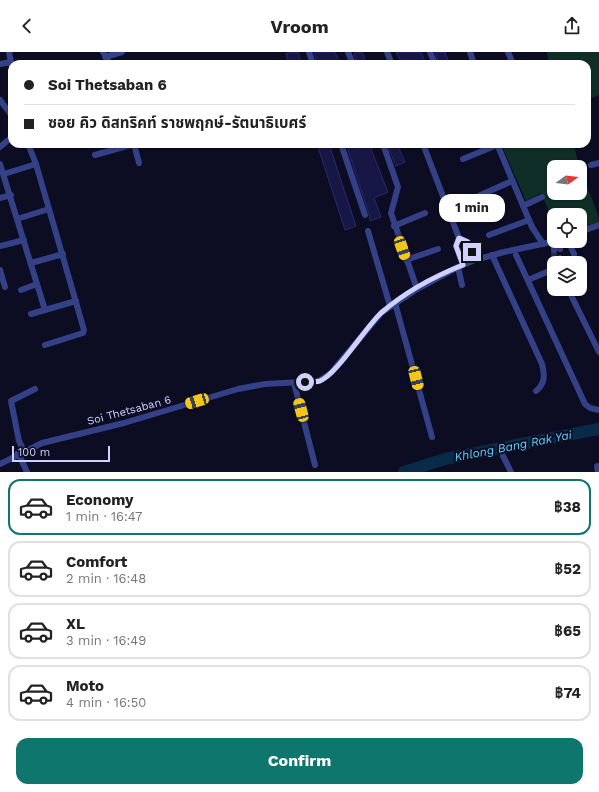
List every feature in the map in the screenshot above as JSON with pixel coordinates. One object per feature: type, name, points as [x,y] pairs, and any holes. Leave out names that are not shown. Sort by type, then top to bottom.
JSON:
[{"type":"street","points":[[104,55],[122,52]]},
{"type":"street","points":[[0,100],[8,111]]},
{"type":"street","points":[[0,146],[8,139]]},
{"type":"street","points":[[30,148],[36,164],[63,254],[84,332],[45,345]]},
{"type":"street","points":[[96,155],[120,148]]},
{"type":"street","points":[[135,148],[140,163]]},
{"type":"street","points":[[342,148],[365,215]]},
{"type":"street","points":[[384,148],[398,187],[391,213],[394,226],[416,289]]},
{"type":"street","points":[[425,148],[459,238],[456,246],[461,266],[462,285]]},
{"type":"street","points":[[464,159],[490,148]]},
{"type":"street","points":[[498,148],[529,220],[543,244]]},
{"type":"street","points":[[591,165],[599,163]]},
{"type":"street","points":[[0,164],[11,195],[45,310]]},
{"type":"street","points":[[4,174],[36,164]]},
{"type":"street","points":[[474,198],[512,181]]},
{"type":"street","points":[[0,198],[11,195]]},
{"type":"street","points":[[523,206],[542,197]]},
{"type":"street","points":[[18,219],[49,209]]},
{"type":"street","points":[[394,226],[425,213]]},
{"type":"street","points":[[489,234],[529,220]]},
{"type":"street","points":[[587,230],[599,226]]},
{"type":"street","points":[[368,231],[393,305],[432,437]]},
{"type":"street","points":[[459,238],[468,242],[475,260]]},
{"type":"street","points":[[0,246],[24,240]]},
{"type":"street","name":"Soi Thetsaban 6","points":[[0,464],[21,452],[49,441],[124,423],[238,389],[265,384],[319,381],[331,373],[374,321],[393,305],[416,289],[475,260],[547,243]]},
{"type":"street","points":[[571,248],[574,254]]},
{"type":"street","points":[[406,260],[438,249]]},
{"type":"street","points":[[31,263],[63,254]]},
{"type":"street","points":[[492,255],[542,364],[544,372],[542,386],[536,391]]},
{"type":"street","points":[[516,255],[585,404],[590,408],[599,410]]},
{"type":"street","points":[[0,270],[5,287]]},
{"type":"street","points":[[528,280],[547,272]]},
{"type":"street","points":[[21,290],[37,284]]},
{"type":"street","points":[[571,296],[599,352]]},
{"type":"street","points":[[32,314],[76,301]]},
{"type":"street","points":[[294,383],[316,465]]},
{"type":"street","points":[[28,472],[21,452],[10,401],[35,389]]},
{"type":"street","points":[[502,456],[511,472]]},
{"type":"green space","points":[[547,52],[599,52],[599,95],[591,98],[591,60],[548,60]]},
{"type":"green space","points":[[503,148],[575,148],[577,160],[547,160],[547,200],[587,200],[587,187],[597,211],[599,222],[587,226],[587,208],[548,208],[541,193],[526,201]]},
{"type":"building","points":[[298,52],[300,60],[288,60],[286,54]]},
{"type":"building","points":[[314,52],[335,52],[338,60],[316,60]]},
{"type":"building","points":[[357,52],[362,52],[365,59],[356,60],[354,54]]},
{"type":"building","points":[[396,52],[421,52],[424,60],[400,60]]},
{"type":"building","points":[[435,52],[445,52],[448,60],[438,60]]},
{"type":"building","points":[[318,148],[330,148],[356,226],[345,230]]},
{"type":"building","points":[[347,148],[371,148],[388,192],[374,198],[381,217],[370,221]]},
{"type":"building","points":[[389,148],[399,148],[405,162],[396,166]]},
{"type":"waterway","name":"Khlong Bang Rak Yai","points":[[404,472],[445,459],[599,429]]},
{"type":"tunnel","points":[[554,250],[554,256]]},
{"type":"route","points":[[305,382],[319,381],[331,373],[381,313],[390,306],[432,280],[463,265],[456,246],[459,238],[468,242],[472,252]]}]
